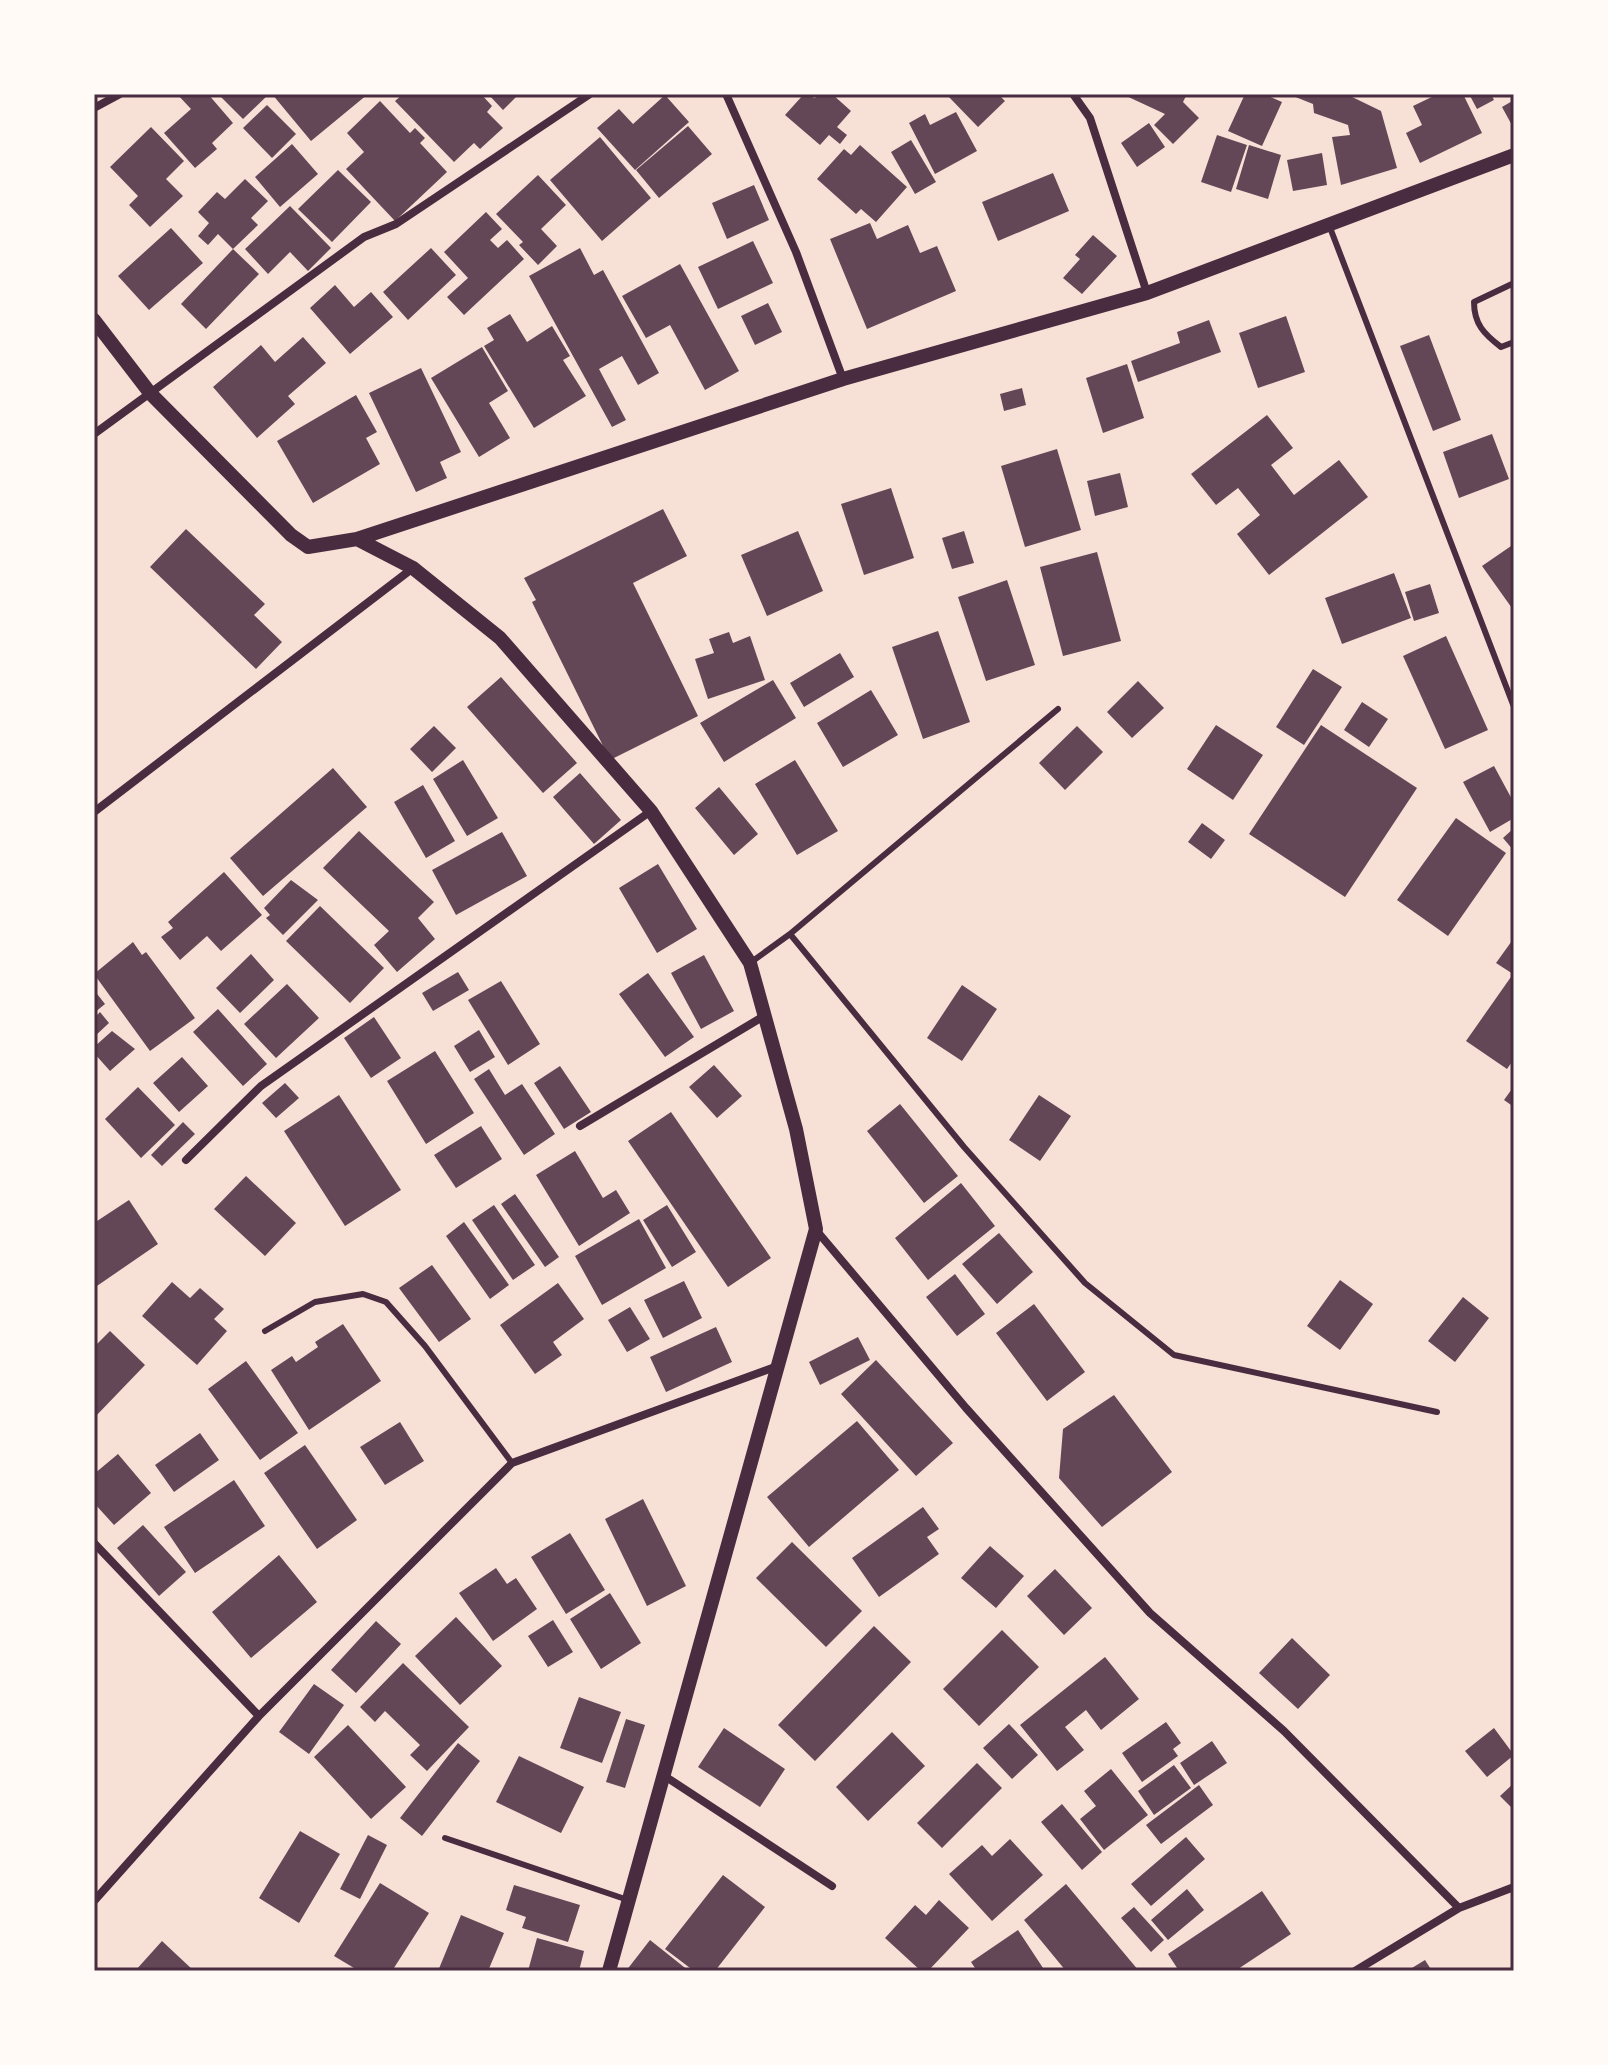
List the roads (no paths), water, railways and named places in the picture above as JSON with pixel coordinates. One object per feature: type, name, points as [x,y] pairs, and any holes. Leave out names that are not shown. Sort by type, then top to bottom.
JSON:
[{"type":"street","points":[[94,108],[120,94]]},
{"type":"street","points":[[94,434],[364,237],[396,224],[590,94]]},
{"type":"street","points":[[726,94],[796,252],[843,379]]},
{"type":"street","points":[[1073,94],[1090,118],[1147,293]]},
{"type":"street","points":[[94,320],[150,393],[308,547],[357,539],[843,379],[1147,293],[1514,155]]},
{"type":"street","points":[[357,539],[413,568],[500,638],[651,811],[750,963],[796,1129],[816,1229],[775,1367],[609,1971]]},
{"type":"street","points":[[94,812],[413,568]]},
{"type":"street","points":[[186,1160],[261,1086],[651,811]]},
{"type":"street","points":[[580,1126],[764,1016]]},
{"type":"street","points":[[816,1229],[966,1408],[1150,1613],[1284,1731],[1459,1908]]},
{"type":"street","points":[[94,1901],[259,1716],[512,1463],[775,1367]]},
{"type":"street","points":[[94,1543],[259,1716]]},
{"type":"street","points":[[663,1775],[832,1886]]},
{"type":"street","points":[[1355,1971],[1459,1908],[1514,1887]]},
{"type":"lane","points":[[1329,225],[1514,707]]},
{"type":"lane","points":[[1514,283],[1474,302],[1474,316],[1482,332],[1501,347],[1514,342]]},
{"type":"lane","points":[[750,963],[790,934],[1058,709]]},
{"type":"lane","points":[[790,934],[964,1147],[1085,1283],[1174,1355],[1437,1412]]},
{"type":"lane","points":[[265,1331],[315,1302],[363,1294],[386,1302],[425,1346],[512,1463]]},
{"type":"lane","points":[[445,1838],[628,1900]]}]
